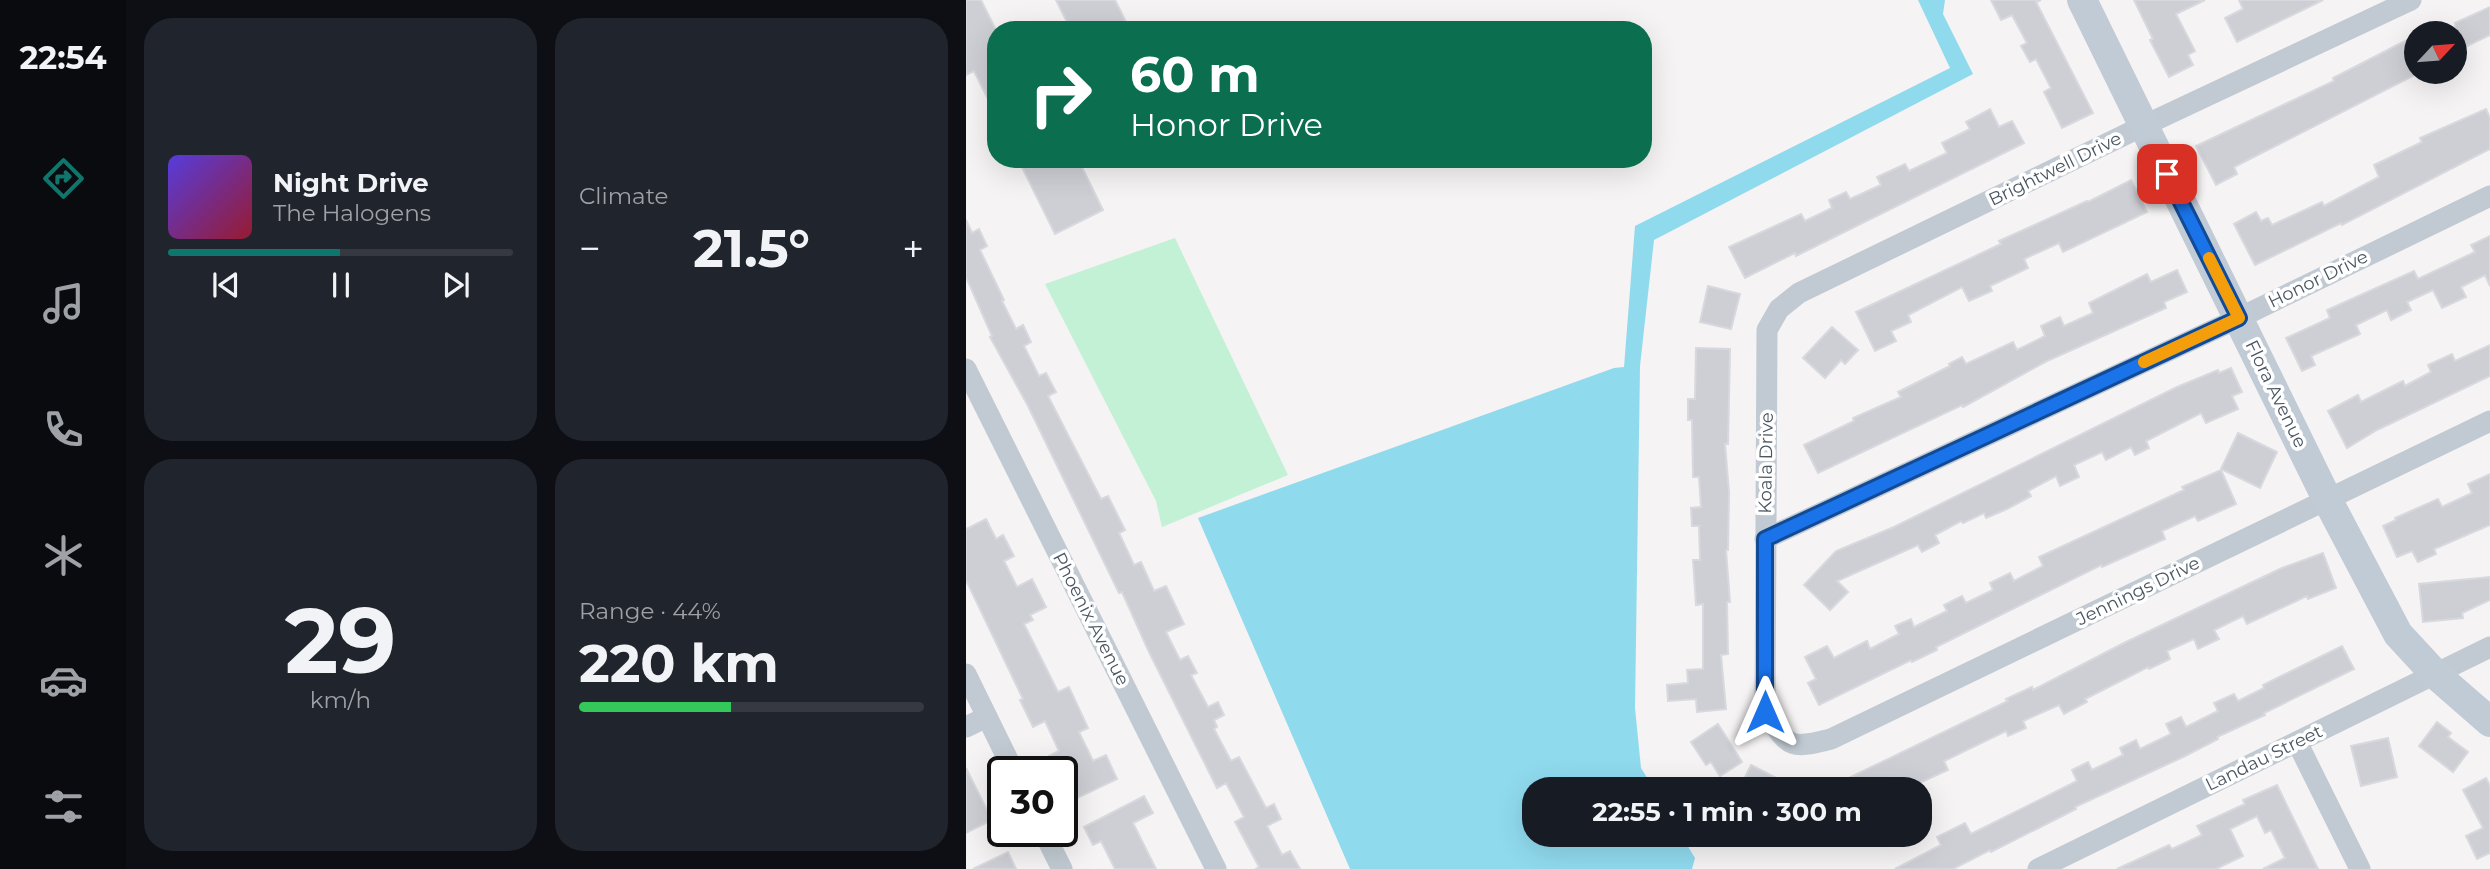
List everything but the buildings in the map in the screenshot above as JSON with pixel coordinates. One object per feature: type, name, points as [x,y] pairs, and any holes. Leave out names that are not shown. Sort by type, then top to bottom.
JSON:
[{"type":"street","name":"Flora Avenue","points":[[2082,0],[2327,499],[2398,634],[2435,674],[2490,722]]},
{"type":"street","name":"Brightwell Drive","points":[[1779,309],[1799,293],[2411,0]]},
{"type":"street","name":"Honor Drive","points":[[1765,539],[2239,318],[2490,196]]},
{"type":"street","name":"Koala Drive","points":[[1779,309],[1767,330],[1765,712],[1784,739]]},
{"type":"street","name":"Phoenix Avenue","points":[[966,369],[1216,869]]},
{"type":"street","name":"Jennings Drive","points":[[1784,739],[1801,747],[1831,739],[2490,421]]},
{"type":"street","name":"Landau Street","points":[[2038,869],[2490,647]]},
{"type":"street","points":[[966,674],[1006,756]]},
{"type":"street","points":[[966,727],[987,717]]},
{"type":"street","points":[[2297,741],[2360,869]]},
{"type":"street","points":[[1051,847],[1062,869]]},
{"type":"green space","points":[[1175,238],[1288,475],[1162,527],[1156,501],[1045,284]]},
{"type":"water","points":[[1918,0],[1945,0],[1943,14],[1973,74],[1654,240],[1640,366],[1635,708],[1641,768],[1647,777],[1522,777],[1522,847],[1688,847],[1695,858],[1692,869],[1350,869],[1198,518],[1614,368],[1624,367],[1635,226],[1950,68]]},
{"type":"slow traffic","points":[[2144,362],[2239,318],[2209,258]]},
{"type":"route","points":[[1765,712],[1765,539],[2239,318],[2167,174]]}]
